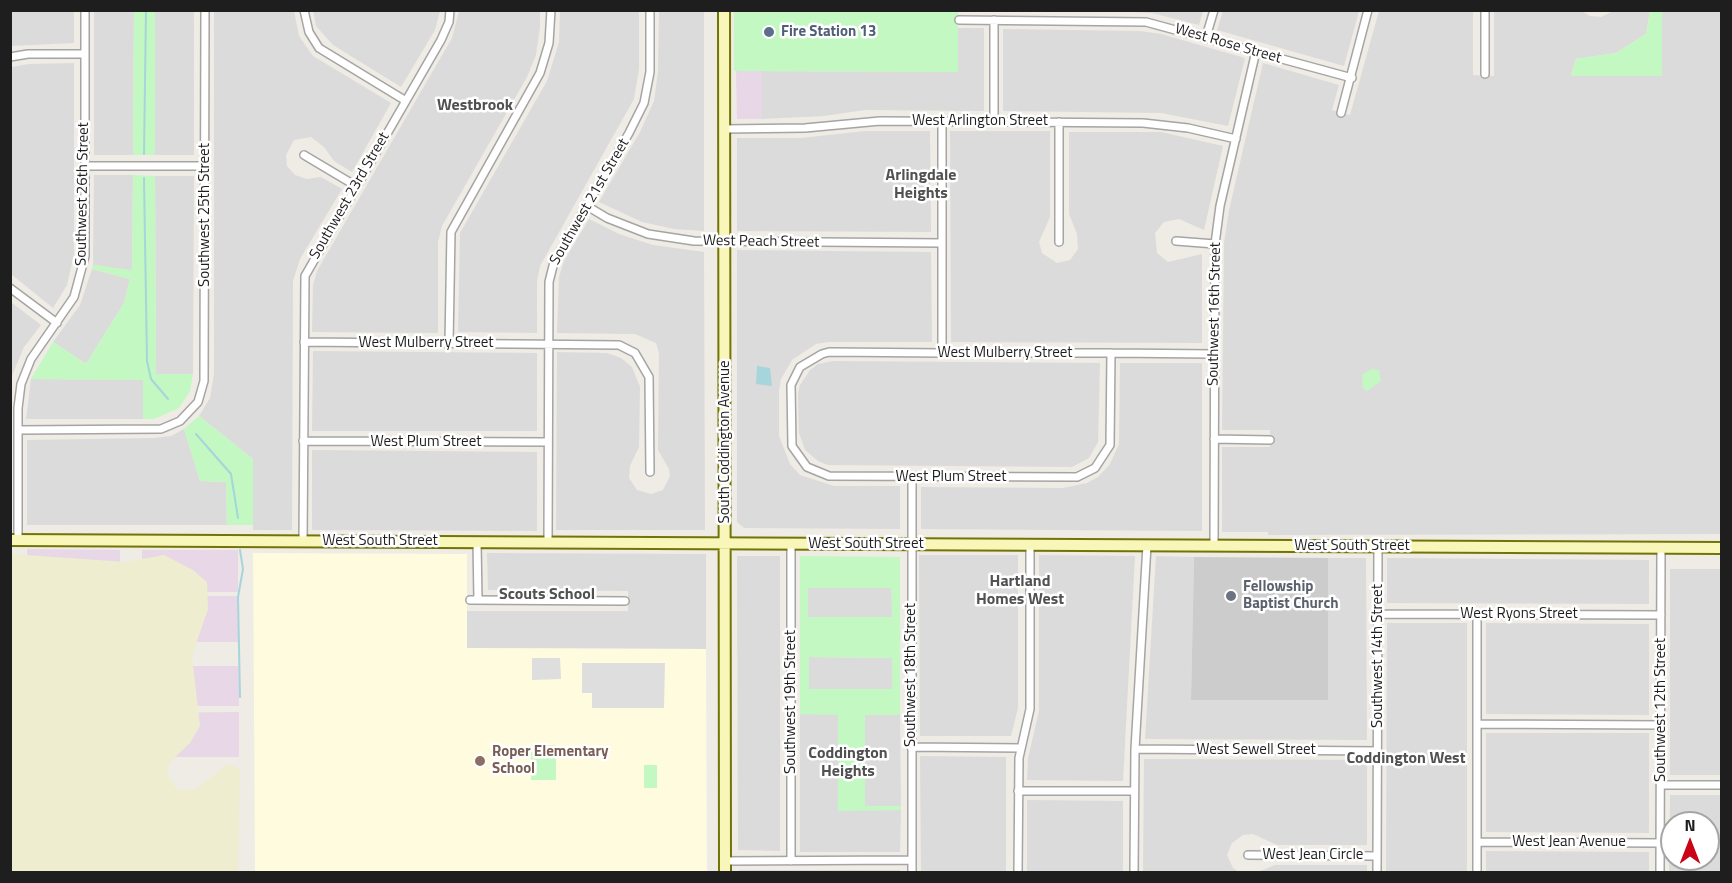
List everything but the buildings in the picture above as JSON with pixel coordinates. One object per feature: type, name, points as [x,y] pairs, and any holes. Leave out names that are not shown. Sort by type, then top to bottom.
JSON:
[{"type":"street","name":"Southwest 26th Street","points":[[14,540],[18,398],[25,371],[74,297],[83,270],[85,10]]},
{"type":"street","name":"Southwest 25th Street","points":[[18,430],[161,429],[189,415],[198,402],[204,381],[205,10]]},
{"type":"street","points":[[304,10],[309,32],[320,48],[406,101]]},
{"type":"street","name":"Southwest 23rd Street","points":[[303,541],[305,276],[446,31],[450,10]]},
{"type":"street","points":[[449,343],[451,232],[540,73],[549,43],[551,10]]},
{"type":"street","name":"Southwest 21st Street","points":[[548,542],[548,343],[551,271],[633,126],[644,102],[650,72],[650,10]]},
{"type":"street","name":"South Coddington Avenue","points":[[724,10],[725,873]]},
{"type":"street","points":[[1206,37],[1214,10]]},
{"type":"street","points":[[1341,112],[1352,78],[1368,10]]},
{"type":"street","points":[[1485,10],[1485,74]]},
{"type":"street","name":"West Rose Street","points":[[959,20],[1128,21],[1162,25],[1352,78]]},
{"type":"street","points":[[994,20],[994,122]]},
{"type":"street","name":"Southwest 16th Street","points":[[1214,546],[1215,244],[1256,51]]},
{"type":"street","points":[[10,57],[28,54],[85,54]]},
{"type":"street","name":"West Arlington Street","points":[[724,129],[780,129],[880,121],[1167,124],[1236,139]]},
{"type":"street","points":[[942,121],[942,353]]},
{"type":"street","points":[[1059,122],[1059,242]]},
{"type":"street","points":[[304,155],[356,186]]},
{"type":"street","points":[[85,166],[205,166]]},
{"type":"street","name":"West Peach Street","points":[[586,206],[627,227],[672,239],[724,242],[942,243]]},
{"type":"street","points":[[1176,241],[1215,244]]},
{"type":"street","points":[[10,288],[57,323]]},
{"type":"street","name":"West Mulberry Street","points":[[304,342],[612,344],[637,352],[646,368],[651,388],[650,472]]},
{"type":"street","name":"West Mulberry Street","points":[[807,467],[795,452],[790,436],[790,392],[794,376],[800,367],[813,357],[829,352],[1214,354]]},
{"type":"street","name":"West Plum Street","points":[[807,467],[829,476],[1067,478],[1085,474],[1095,468],[1106,454],[1111,438],[1111,353]]},
{"type":"street","points":[[1214,439],[1269,440]]},
{"type":"street","name":"West Plum Street","points":[[303,441],[548,442]]},
{"type":"street","name":"Southwest 18th Street","points":[[912,477],[912,873]]},
{"type":"street","name":"West South Street","points":[[14,540],[1722,548]]},
{"type":"street","points":[[477,542],[474,600],[625,601]]},
{"type":"street","name":"Southwest 19th Street","points":[[791,543],[791,861]]},
{"type":"street","points":[[1018,873],[1018,791],[1021,748],[1030,709],[1030,545]]},
{"type":"street","points":[[1134,873],[1135,749],[1147,545]]},
{"type":"street","name":"Southwest 14th Street","points":[[1377,873],[1378,546]]},
{"type":"street","name":"Southwest 12th Street","points":[[1661,548],[1661,811]]},
{"type":"street","name":"West Ryons Street","points":[[1378,614],[1661,615]]},
{"type":"street","points":[[1477,873],[1478,614]]},
{"type":"street","points":[[1477,724],[1661,725]]},
{"type":"street","points":[[911,747],[1021,748]]},
{"type":"street","name":"West Sewell Street","points":[[1135,749],[1377,751]]},
{"type":"street","points":[[1661,785],[1722,785]]},
{"type":"street","points":[[1018,791],[1134,791]]},
{"type":"street","name":"West Jean Avenue","points":[[1477,842],[1660,843]]},
{"type":"street","name":"West Jean Circle","points":[[1248,855],[1377,856]]},
{"type":"street","points":[[725,861],[912,860]]},
{"type":"shaded area","points":[[313,10],[440,11],[435,30],[401,87],[333,45],[316,26]]},
{"type":"shaded area","points":[[1203,10],[1199,25],[1152,13],[1113,11]]},
{"type":"shaded area","points":[[1223,10],[1359,11],[1344,66],[1217,30]]},
{"type":"shaded area","points":[[10,11],[74,11],[74,43],[11,46]]},
{"type":"shaded area","points":[[94,11],[134,11],[133,155],[94,155]]},
{"type":"shaded area","points":[[155,11],[194,11],[194,155],[155,155]]},
{"type":"shaded area","points":[[214,11],[294,11],[299,36],[313,56],[391,103],[352,172],[334,161],[324,147],[311,137],[294,140],[286,155],[287,166],[295,175],[307,179],[321,177],[342,189],[300,259],[293,281],[292,530],[253,530],[253,459],[199,416],[210,398],[214,374]]},
{"type":"shaded area","points":[[459,11],[540,11],[540,27],[536,55],[527,77],[442,226],[438,242],[438,333],[312,332],[313,285],[317,271],[452,38]]},
{"type":"shaded area","points":[[560,11],[639,11],[639,69],[634,99],[540,266],[537,281],[537,333],[458,332],[460,233],[547,81],[559,42]]},
{"type":"shaded area","points":[[659,11],[704,11],[704,231],[674,229],[642,222],[599,202],[640,132],[654,101],[658,72]]},
{"type":"shaded area","points":[[1379,11],[1473,11],[1473,75],[1494,76],[1494,11],[1582,11],[1590,16],[1601,17],[1613,11],[1650,11],[1646,34],[1616,53],[1576,59],[1571,76],[1661,76],[1662,11],[1721,11],[1721,534],[1268,535],[1268,532],[1222,532],[1222,447],[1270,447],[1270,430],[1222,430],[1224,243],[1229,210],[1263,63],[1339,85],[1332,110],[1350,115]]},
{"type":"shaded area","points":[[958,28],[984,28],[984,111],[865,110],[824,116],[762,119],[762,71],[957,72]]},
{"type":"shaded area","points":[[1003,29],[1140,31],[1161,34],[1245,58],[1228,126],[1161,113],[1003,111]]},
{"type":"shaded area","points":[[74,63],[74,254],[67,285],[53,308],[11,274],[11,67],[29,64]]},
{"type":"shaded area","points":[[736,71],[762,71],[762,119],[737,119]]},
{"type":"shaded area","points":[[865,131],[930,131],[931,232],[737,231],[737,138],[801,138]]},
{"type":"shaded area","points":[[950,131],[1050,131],[1050,217],[1039,242],[1042,253],[1057,263],[1070,260],[1078,249],[1077,234],[1069,214],[1069,132],[1161,132],[1223,146],[1204,230],[1179,219],[1164,222],[1155,233],[1157,253],[1168,262],[1202,254],[1202,343],[951,342]]},
{"type":"shaded area","points":[[94,175],[133,175],[132,271],[93,265]]},
{"type":"shaded area","points":[[155,176],[194,176],[193,374],[156,374]]},
{"type":"shaded area","points":[[589,219],[619,234],[653,245],[704,252],[705,530],[556,530],[557,352],[607,353],[621,358],[632,367],[640,387],[639,447],[630,466],[629,478],[637,490],[651,494],[663,490],[670,476],[669,469],[658,450],[659,353],[656,343],[635,334],[557,333],[559,277],[564,261]]},
{"type":"shaded area","points":[[737,250],[931,252],[932,342],[816,344],[792,360],[781,379],[779,391],[779,436],[790,464],[800,475],[834,486],[900,486],[900,529],[744,528],[737,522]]},
{"type":"shaded area","points":[[92,269],[130,279],[124,303],[86,364],[53,342],[80,305]]},
{"type":"shaded area","points":[[11,302],[41,325],[24,347],[11,378]]},
{"type":"shaded area","points":[[313,351],[537,353],[537,431],[312,431]]},
{"type":"shaded area","points":[[833,361],[1100,363],[1098,442],[1089,458],[1072,467],[828,465],[818,461],[805,450],[799,433],[798,394],[800,385],[810,370],[818,364]]},
{"type":"shaded area","points":[[1120,363],[1202,363],[1202,531],[921,529],[921,487],[1063,488],[1087,483],[1098,477],[1110,464],[1119,444]]},
{"type":"shaded area","points":[[31,379],[144,380],[143,419],[26,419]]},
{"type":"shaded area","points":[[184,429],[200,481],[226,482],[227,525],[27,525],[27,440],[154,438],[171,436]]},
{"type":"shaded area","points":[[312,450],[537,452],[537,531],[312,530]]},
{"type":"shaded area","points":[[27,549],[120,550],[120,592],[28,592]]},
{"type":"shaded area","points":[[142,550],[238,550],[238,592],[142,592]]},
{"type":"shaded area","name":"Roper Elementary School","points":[[253,553],[467,554],[467,648],[706,649],[707,872],[255,872]]},
{"type":"shaded area","points":[[487,553],[706,554],[706,649],[466,648],[466,611],[628,611],[628,591],[488,590]]},
{"type":"shaded area","points":[[919,555],[1018,555],[1018,708],[1011,736],[920,736]]},
{"type":"shaded area","points":[[1039,555],[1135,556],[1123,781],[1027,780],[1028,758],[1039,711]]},
{"type":"shaded area","points":[[737,556],[780,556],[780,851],[738,850]]},
{"type":"shaded area","name":"Coddington West","points":[[1156,556],[1194,557],[1191,700],[1327,700],[1328,558],[1366,558],[1367,740],[1145,739]]},
{"type":"shaded area","name":"Fellowship Baptist Church","points":[[1194,557],[1328,558],[1328,700],[1191,700]]},
{"type":"shaded area","points":[[1387,558],[1649,560],[1649,604],[1387,603]]},
{"type":"shaded area","points":[[1670,569],[1721,569],[1721,775],[1670,775]]},
{"type":"shaded area","points":[[808,587],[892,588],[892,617],[808,617]]},
{"type":"shaded area","points":[[143,596],[238,596],[239,642],[143,642]]},
{"type":"shaded area","name":"Coddington West","points":[[1387,623],[1467,623],[1467,872],[1386,872]]},
{"type":"shaded area","name":"Coddington West","points":[[1486,623],[1649,624],[1649,715],[1486,714]]},
{"type":"shaded area","points":[[809,657],[892,658],[892,689],[809,689]]},
{"type":"shaded area","points":[[532,658],[560,658],[561,679],[532,680]]},
{"type":"shaded area","points":[[582,663],[665,663],[664,708],[592,708],[592,693],[582,693]]},
{"type":"shaded area","points":[[143,666],[239,666],[239,706],[143,706]]},
{"type":"shaded area","points":[[239,712],[239,757],[143,757],[143,713]]},
{"type":"shaded area","points":[[800,714],[838,714],[838,810],[901,810],[900,852],[800,852]]},
{"type":"shaded area","name":"Coddington Heights","points":[[865,715],[900,715],[901,806],[865,806]]},
{"type":"shaded area","points":[[1486,733],[1649,733],[1649,833],[1486,832]]},
{"type":"shaded area","points":[[920,756],[1006,757],[1006,872],[921,872]]},
{"type":"shaded area","name":"Coddington West","points":[[1144,759],[1367,760],[1367,845],[1277,845],[1253,834],[1243,835],[1232,843],[1227,855],[1233,868],[1239,872],[1143,872]]},
{"type":"shaded area","points":[[1670,795],[1721,795],[1721,872],[1669,872],[1720,871],[1720,811],[1670,811]]},
{"type":"shaded area","points":[[1027,800],[1123,801],[1123,872],[1027,872]]},
{"type":"shaded area","points":[[1486,851],[1649,852],[1649,872],[1486,872]]},
{"type":"shaded area","points":[[1275,865],[1367,865],[1367,872],[1258,872]]},
{"type":"shaded area","points":[[739,870],[900,870],[900,872],[739,872]]},
{"type":"green space","points":[[134,11],[155,11],[155,155],[133,155]]},
{"type":"green space","points":[[734,11],[958,11],[958,72],[734,71]]},
{"type":"green space","points":[[1650,11],[1662,11],[1662,76],[1571,76],[1576,59],[1616,53],[1646,34]]},
{"type":"green space","points":[[133,175],[155,176],[156,374],[193,374],[190,391],[179,408],[154,419],[143,419],[143,380],[31,379],[53,342],[86,364],[124,303],[130,279],[92,269],[93,265],[132,270]]},
{"type":"green space","points":[[1371,369],[1379,370],[1381,381],[1367,391],[1363,388],[1362,375]]},
{"type":"green space","points":[[199,416],[253,459],[253,525],[227,525],[226,482],[200,481],[184,429]]},
{"type":"green space","points":[[11,554],[126,562],[164,555],[193,570],[207,582],[208,609],[192,656],[200,726],[190,743],[169,763],[167,774],[177,790],[195,790],[228,764],[240,769],[238,872],[11,872]]},
{"type":"green space","points":[[800,556],[900,557],[900,715],[865,715],[865,806],[901,806],[901,810],[838,811],[838,715],[800,714]],"holes":[[[808,588],[891,588],[892,617],[808,617]],[[809,657],[892,658],[892,689],[809,689]]]},
{"type":"green space","points":[[531,745],[556,745],[556,780],[531,780]]},
{"type":"green space","points":[[644,765],[657,765],[657,788],[644,788]]},
{"type":"water","points":[[757,366],[770,368],[772,386],[756,384]]},
{"type":"waterway","points":[[144,154],[146,10]]},
{"type":"waterway","points":[[144,178],[147,361],[151,379],[168,399]]},
{"type":"waterway","points":[[196,434],[231,474],[238,518]]},
{"type":"waterway","points":[[240,550],[243,569],[238,597],[240,697]]},
{"type":"place","name":"Fire Station 13","points":[[769,32]]},
{"type":"place","name":"Fellowship Baptist Church","points":[[1231,596]]},
{"type":"place","name":"Roper Elementary School","points":[[480,761]]},
{"type":"district","name":"Westbrook","points":[[475,106]]},
{"type":"district","name":"Arlingdale Heights","points":[[921,185]]},
{"type":"district","name":"Hartland Homes West","points":[[1020,591]]},
{"type":"district","name":"Scouts School","points":[[547,595]]},
{"type":"district","name":"Coddington West","points":[[1406,759]]},
{"type":"district","name":"Coddington Heights","points":[[848,763]]}]
